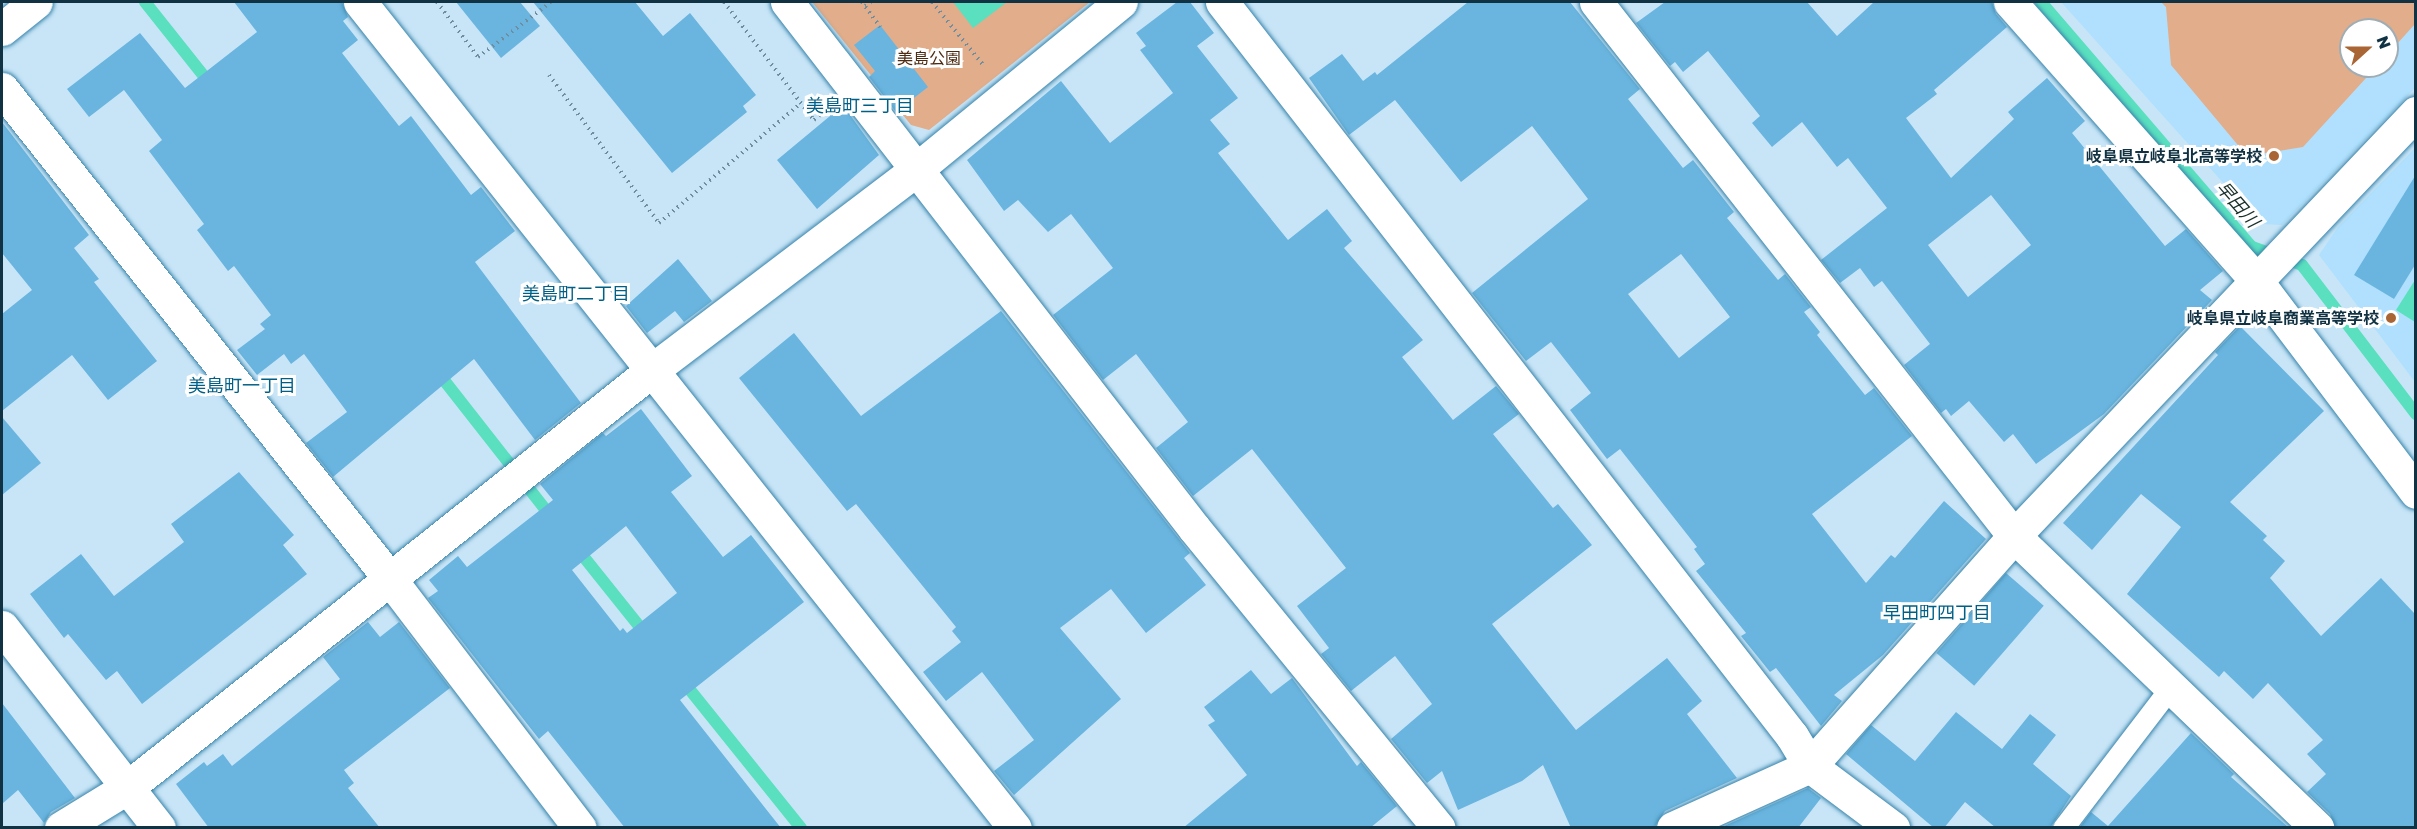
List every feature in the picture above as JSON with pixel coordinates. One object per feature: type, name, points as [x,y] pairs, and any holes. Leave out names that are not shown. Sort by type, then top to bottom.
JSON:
[{"type":"street","points":[[2,29],[36,2]]},
{"type":"street","points":[[360,2],[1015,828]]},
{"type":"street","points":[[787,2],[918,168],[1194,528],[1439,828]]},
{"type":"street","points":[[61,828],[128,787],[651,371],[918,168],[1121,2]]},
{"type":"street","points":[[1222,2],[1792,736],[1810,766],[1893,828]]},
{"type":"street","points":[[1596,2],[2014,536],[2317,828]]},
{"type":"street","points":[[2010,2],[2260,273],[2415,492]]},
{"type":"street","points":[[2,89],[390,579],[580,828]]},
{"type":"street","points":[[1673,828],[1810,766],[2014,536],[2260,273],[2415,113]]},
{"type":"street","points":[[2,627],[159,828]]},
{"type":"lane","points":[[2063,828],[2170,688]]},
{"type":"path","points":[[437,2],[478,57],[551,2]]},
{"type":"path","points":[[724,2],[814,120],[854,86]]},
{"type":"path","points":[[871,2],[864,4],[880,27]]},
{"type":"path","points":[[932,2],[990,73]]},
{"type":"path","points":[[549,75],[659,223],[801,103]]},
{"type":"shaded area","points":[[953,2],[1007,2],[973,28]]},
{"type":"shaded area","name":"岐阜県立岐阜北高等学校","points":[[2061,2],[2415,2],[2415,88],[2282,225],[2260,224]]},
{"type":"shaded area","name":"岐阜県立岐阜商業高等学校","points":[[2415,148],[2415,382],[2319,255],[2338,227]]},
{"type":"shaded area","points":[[2415,280],[2415,322],[2396,310]]},
{"type":"green space","name":"美島公園","points":[[812,2],[1090,2],[929,130],[911,125]]},
{"type":"green space","points":[[2161,2],[2415,2],[2415,24],[2399,42],[2399,18],[2339,18],[2339,78],[2366,78],[2303,147],[2247,156],[2171,65],[2166,7]]},
{"type":"building","points":[[234,2],[342,2],[348,17],[343,21],[358,40],[342,53],[399,126],[411,116],[471,195],[481,187],[515,231],[475,262],[581,403],[535,440],[474,359],[333,477],[306,443],[347,412],[304,354],[291,364],[284,354],[257,375],[237,350],[265,329],[260,324],[271,315],[234,266],[228,271],[197,230],[204,224],[149,151],[162,140],[124,90],[89,117],[67,89],[140,33],[185,88],[257,32]]},
{"type":"building","points":[[456,2],[520,2],[540,26],[501,58]]},
{"type":"building","points":[[533,2],[635,2],[663,36],[690,13],[756,95],[743,106],[747,112],[672,173]]},
{"type":"building","points":[[1177,2],[1190,2],[1214,33],[1197,46],[1238,98],[1210,120],[1230,144],[1218,153],[1288,240],[1327,209],[1352,241],[1344,248],[1423,340],[1402,357],[1453,420],[1496,386],[1519,414],[1493,434],[1553,508],[1558,504],[1592,545],[1492,624],[1576,730],[1667,658],[1702,701],[1687,714],[1737,778],[1665,811],[1654,828],[1571,828],[1543,765],[1522,781],[1458,810],[1442,771],[1427,783],[1391,739],[1432,704],[1395,656],[1351,691],[1321,654],[1329,648],[1297,606],[1346,568],[1252,449],[1193,496],[1156,448],[1188,422],[1136,354],[1103,380],[1053,315],[1113,268],[1071,214],[1048,232],[1018,200],[1004,211],[967,160],[1061,81],[1110,143],[1173,93],[1140,50],[1146,46],[1136,33]]},
{"type":"building","points":[[1468,2],[1570,2],[1640,89],[1628,99],[1683,168],[1693,160],[1734,212],[1727,218],[1778,280],[1785,274],[1811,307],[1804,312],[1820,332],[1817,335],[1865,395],[1874,388],[1912,436],[1812,514],[1866,583],[1891,555],[1895,558],[1944,501],[1986,539],[1883,655],[1834,695],[1842,701],[1821,726],[1776,668],[1770,672],[1741,636],[1746,633],[1696,571],[1705,564],[1694,549],[1697,547],[1620,449],[1607,459],[1570,410],[1591,393],[1551,342],[1526,361],[1472,293],[1588,199],[1532,126],[1461,182],[1395,100],[1349,135],[1309,78],[1342,54],[1363,81],[1375,72],[1377,75]],"holes":[[[1681,254],[1730,317],[1679,358],[1628,294]]]},
{"type":"building","points":[[1665,2],[1807,2],[1837,36],[1874,2],[1992,2],[1996,14],[2007,27],[1934,90],[1937,94],[1906,118],[1951,178],[2014,119],[2008,112],[2047,78],[2085,121],[2072,133],[2165,246],[2186,229],[2223,271],[2200,290],[2212,300],[2104,414],[2036,464],[2013,434],[2004,442],[1969,401],[1951,416],[1946,409],[1941,413],[1904,365],[1930,344],[1882,281],[1874,287],[1860,268],[1840,283],[1821,260],[1887,208],[1848,158],[1837,167],[1802,122],[1772,147],[1752,123],[1760,116],[1708,51],[1683,72],[1675,62],[1670,66],[1636,23]],"holes":[[[1991,195],[2031,245],[1968,297],[1928,245]]]},
{"type":"building","points":[[880,25],[928,87],[896,112],[869,77],[875,71],[854,45]]},
{"type":"building","points":[[840,101],[879,155],[817,209],[777,160],[830,116],[827,111]]},
{"type":"building","points":[[2,122],[89,235],[74,248],[99,279],[94,282],[157,361],[108,400],[72,355],[2,411],[2,314],[32,290],[2,253]]},
{"type":"building","points":[[2415,176],[2415,265],[2394,299],[2354,275]]},
{"type":"building","points":[[678,259],[712,301],[684,322],[675,311],[647,333],[626,306]]},
{"type":"building","points":[[1001,311],[1190,553],[1184,558],[1206,585],[1146,633],[1111,589],[1060,628],[1121,699],[1014,795],[994,771],[1034,740],[982,672],[946,701],[923,672],[961,642],[952,631],[956,627],[856,504],[847,511],[739,378],[794,333],[861,416]]},
{"type":"building","points":[[2240,326],[2324,411],[2230,502],[2267,536],[2263,540],[2285,561],[2270,578],[2321,636],[2381,578],[2415,614],[2415,828],[2335,828],[2330,814],[2307,792],[2326,774],[2307,754],[2323,740],[2268,683],[2253,699],[2224,671],[2219,677],[2127,594],[2181,527],[2141,494],[2092,550],[2063,523],[2218,355],[2215,352]]},
{"type":"building","points":[[641,409],[692,476],[671,492],[723,557],[751,535],[804,602],[680,700],[781,828],[625,828],[548,731],[539,739],[428,598],[438,591],[429,580],[458,556],[467,567],[553,500],[540,484],[603,433],[606,436]],"holes":[[[626,526],[677,593],[627,633],[623,628],[620,631],[572,570]]]},
{"type":"building","points":[[2,417],[41,463],[2,495]]},
{"type":"building","points":[[239,472],[294,535],[283,545],[307,574],[142,704],[117,671],[106,680],[68,634],[64,638],[30,594],[81,554],[114,596],[184,542],[171,524]]},
{"type":"building","points":[[2006,573],[2044,606],[1974,686],[1936,653]]},
{"type":"building","points":[[368,622],[380,637],[399,622],[450,688],[344,770],[354,783],[348,788],[380,828],[209,828],[176,784],[204,762],[207,766],[223,754],[232,766],[340,679],[323,657]]},
{"type":"building","points":[[1251,670],[1271,694],[1292,678],[1357,766],[1361,762],[1397,806],[1370,828],[1183,828],[1247,775],[1208,725],[1215,721],[1204,707]]},
{"type":"building","points":[[2,703],[75,798],[51,812],[44,823],[18,790],[2,804]]},
{"type":"building","points":[[1956,712],[2002,749],[2030,714],[2056,735],[2033,764],[2071,796],[2050,828],[1996,828],[1965,802],[1944,828],[1934,828],[1846,754],[1871,725],[1915,761]]},
{"type":"building","points":[[2191,733],[2234,774],[2231,777],[2289,828],[2079,828],[2091,812],[2108,826]]},
{"type":"building","points":[[1808,788],[1821,798],[1798,828],[1720,828]]},
{"type":"waterway","points":[[145,2],[211,85]]},
{"type":"waterway","name":"早田川","points":[[2041,2],[2252,247],[2302,265],[2416,414]]},
{"type":"waterway","points":[[436,370],[553,519]]},
{"type":"waterway","points":[[575,546],[647,636]]},
{"type":"waterway","points":[[682,680],[801,828]]},
{"type":"place","name":"岐阜県立岐阜北高等学校","points":[[2274,156]]},
{"type":"place","name":"岐阜県立岐阜商業高等学校","points":[[2391,318]]},
{"type":"district","name":"美島町三丁目","points":[[860,105]]},
{"type":"district","name":"美島町二丁目","points":[[576,293]]},
{"type":"district","name":"美島町一丁目","points":[[242,385]]},
{"type":"district","name":"早田町四丁目","points":[[1937,612]]}]
